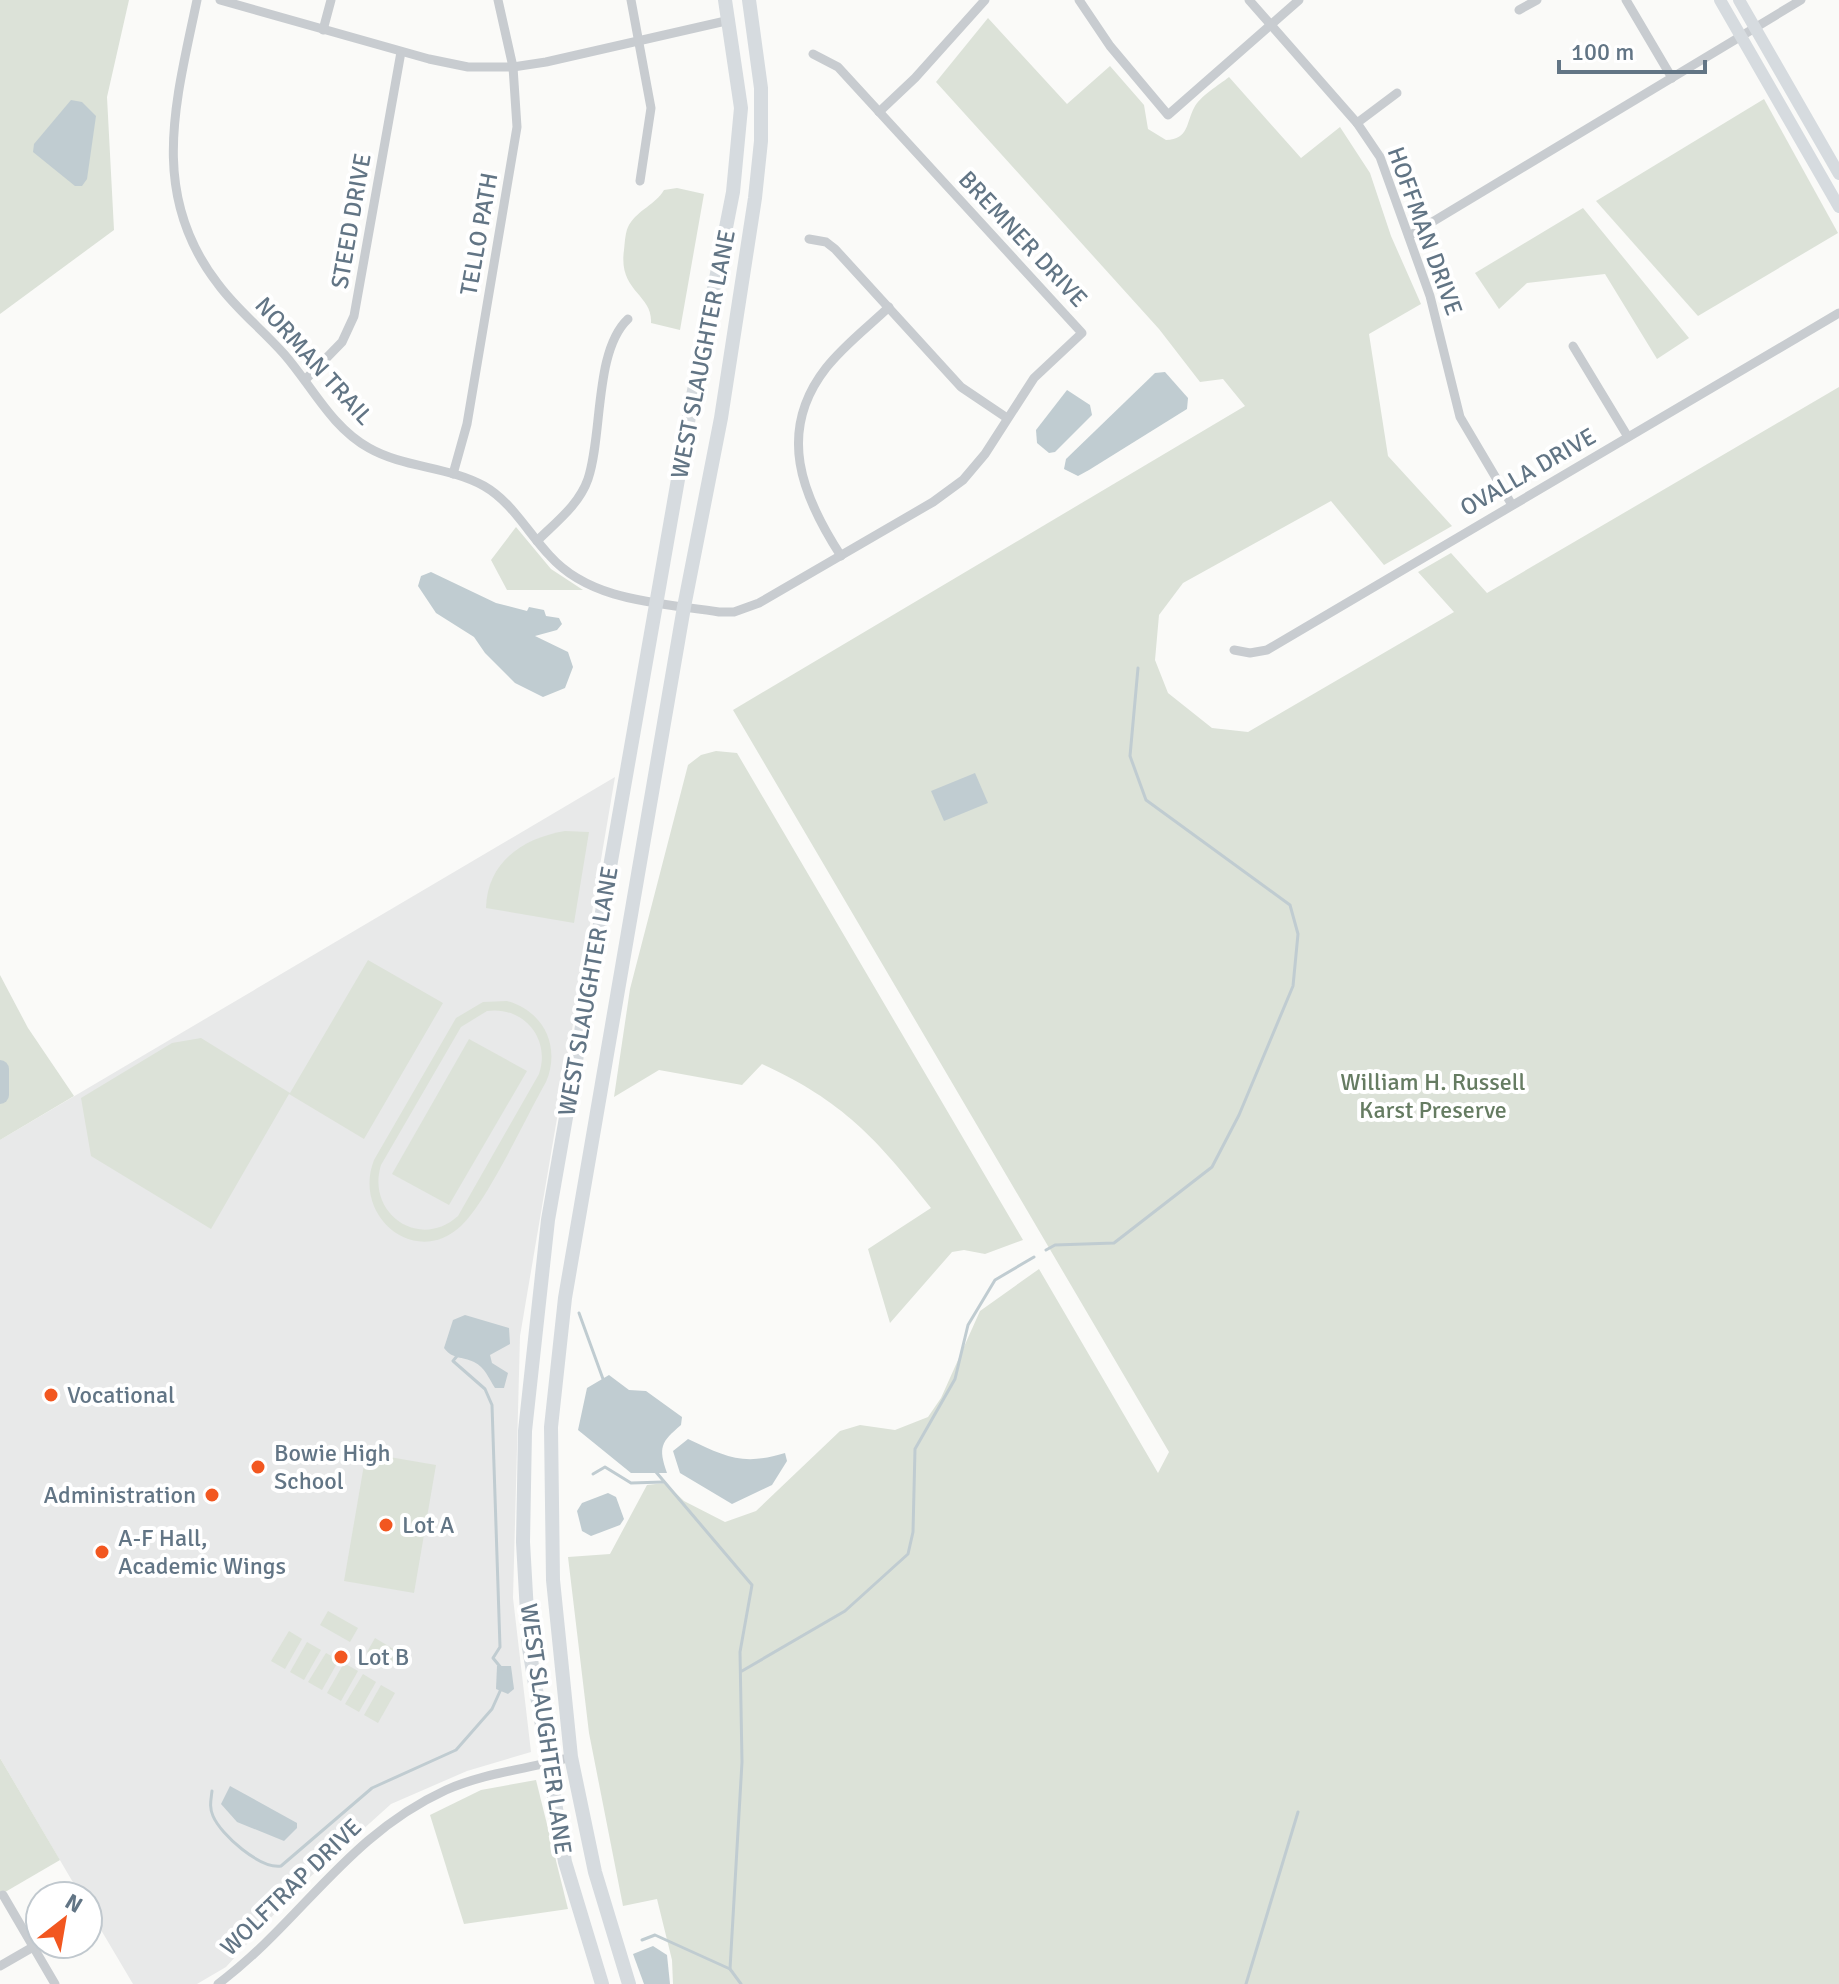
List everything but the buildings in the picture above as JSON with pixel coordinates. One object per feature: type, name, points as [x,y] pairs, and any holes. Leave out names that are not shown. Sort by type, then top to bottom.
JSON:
[{"type":"main road","name":"WEST SLAUGHTER LANE","points":[[602,1984],[565,1862],[546,1764],[529,1648],[523,1542],[525,1431],[548,1220],[690,411],[725,241],[741,108],[725,0]]},
{"type":"main road","name":"WEST SLAUGHTER LANE","points":[[629,1984],[595,1872],[571,1757],[558,1655],[551,1427],[565,1298],[684,607],[721,418],[748,246],[761,141],[761,88],[749,0]]},
{"type":"main road","points":[[1720,0],[1839,207]]},
{"type":"main road","points":[[1739,0],[1839,174]]},
{"type":"main road","points":[[725,241],[748,246]]},
{"type":"main road","points":[[539,1294],[565,1298]]},
{"type":"street","name":"NORMAN TRAIL","points":[[197,0],[171,137],[180,210],[197,252],[215,281],[305,380],[343,429],[368,448],[384,456],[453,474],[486,487],[503,500],[561,567],[591,585],[684,607]]},
{"type":"street","points":[[220,0],[401,52],[468,67],[513,67],[730,20]]},
{"type":"street","points":[[323,30],[331,0]]},
{"type":"street","name":"TELLO PATH","points":[[453,474],[467,424],[514,149],[517,116],[513,67],[498,0]]},
{"type":"street","points":[[631,0],[651,108],[640,181]]},
{"type":"street","points":[[879,112],[915,78],[985,0]]},
{"type":"street","points":[[1079,0],[1110,46],[1168,115],[1299,0]]},
{"type":"street","name":"HOFFMAN DRIVE","points":[[1249,0],[1357,123],[1380,157],[1440,330],[1460,417],[1512,505]]},
{"type":"street","points":[[1519,10],[1537,0]]},
{"type":"street","points":[[1626,0],[1672,78]]},
{"type":"street","points":[[1409,236],[1801,0]]},
{"type":"street","name":"STEED DRIVE","points":[[305,380],[342,342],[354,316],[401,52]]},
{"type":"street","name":"BREMNER DRIVE","points":[[684,607],[719,612],[747,608],[841,556],[963,480],[985,454],[1034,378],[1082,333],[838,67],[813,54]]},
{"type":"street","points":[[1357,123],[1397,93]]},
{"type":"street","points":[[809,239],[826,242],[835,249],[961,387],[1007,418]]},
{"type":"street","points":[[841,556],[816,519],[805,492],[799,457],[801,422],[814,387],[825,369],[889,307]]},
{"type":"street","name":"OVALLA DRIVE","points":[[1234,650],[1250,653],[1267,650],[1839,313]]},
{"type":"street","points":[[537,541],[570,509],[588,479],[611,345],[628,319]]},
{"type":"street","points":[[1573,346],[1628,437]]},
{"type":"street","name":"WOLFTRAP DRIVE","points":[[218,1984],[253,1953],[352,1852],[392,1820],[448,1789],[512,1769],[571,1757]]},
{"type":"street","points":[[3,1895],[24,1931]]},
{"type":"street","points":[[0,1966],[24,1952]]},
{"type":"street","points":[[41,1960],[55,1984]]},
{"type":"shaded area","points":[[71,100],[82,102],[96,116],[87,179],[82,186],[75,186],[33,152],[34,144]]},
{"type":"shaded area","points":[[1165,372],[1188,398],[1187,409],[1078,476],[1064,469],[1066,459],[1155,373]]},
{"type":"shaded area","points":[[1067,390],[1090,405],[1092,415],[1055,452],[1049,453],[1037,443],[1036,430]]},
{"type":"shaded area","points":[[431,572],[496,603],[527,611],[529,607],[544,610],[546,616],[559,618],[562,624],[557,630],[535,636],[568,652],[573,667],[565,688],[543,697],[515,683],[485,653],[474,637],[436,613],[418,586],[421,576]]},
{"type":"shaded area","points":[[975,773],[988,803],[944,821],[931,791]]},
{"type":"shaded area","name":"Bowie High School","points":[[615,777],[520,1336],[513,1598],[531,1752],[467,1771],[391,1804],[299,1887],[226,1967],[197,1984],[133,1984],[104,1935],[104,1880],[72,1880],[0,1758],[0,1140]]},
{"type":"shaded area","points":[[465,1315],[509,1328],[510,1344],[490,1355],[492,1363],[508,1373],[504,1388],[495,1388],[478,1364],[454,1356],[444,1348],[453,1320]]},
{"type":"shaded area","points":[[609,1375],[629,1390],[646,1391],[682,1417],[681,1425],[663,1446],[667,1473],[631,1473],[578,1430],[587,1388]]},
{"type":"shaded area","points":[[688,1439],[735,1458],[757,1459],[785,1453],[787,1461],[772,1485],[732,1504],[680,1473],[673,1451]]},
{"type":"shaded area","points":[[608,1493],[616,1497],[624,1519],[620,1525],[591,1536],[582,1531],[577,1511],[582,1503]]},
{"type":"shaded area","points":[[497,1666],[511,1666],[514,1689],[508,1694],[496,1689]]},
{"type":"shaded area","points":[[230,1786],[297,1823],[297,1828],[284,1841],[237,1822],[221,1804]]},
{"type":"shaded area","points":[[653,1946],[667,1955],[670,1984],[644,1984],[633,1954]]},
{"type":"green space","points":[[0,0],[129,0],[107,97],[114,230],[0,314]]},
{"type":"green space","name":"William H. Russell Karst Preserve","points":[[988,18],[1067,104],[1110,66],[1144,105],[1148,129],[1166,140],[1183,133],[1197,104],[1229,77],[1301,158],[1340,127],[1370,173],[1391,236],[1421,304],[1369,334],[1388,456],[1452,526],[1384,565],[1331,501],[1183,583],[1159,615],[1155,660],[1168,693],[1212,728],[1248,732],[1454,612],[1418,572],[1451,553],[1487,593],[1839,387],[1839,1984],[673,1984],[672,1960],[657,1899],[623,1906],[589,1733],[568,1557],[610,1554],[647,1485],[665,1483],[684,1501],[725,1522],[756,1511],[840,1431],[860,1425],[895,1430],[928,1417],[941,1398],[980,1311],[1039,1269],[1158,1473],[1169,1452],[733,710],[1245,406],[1223,379],[1200,382],[1159,329],[936,82]]},
{"type":"green space","points":[[1764,99],[1838,233],[1698,316],[1596,201]]},
{"type":"green space","points":[[677,188],[704,194],[680,330],[651,323],[647,305],[630,284],[624,264],[625,237],[629,225],[664,190]]},
{"type":"green space","points":[[1583,208],[1689,338],[1657,359],[1605,274],[1527,283],[1499,309],[1475,273]]},
{"type":"green space","points":[[516,527],[551,569],[583,590],[507,590],[491,560]]},
{"type":"green space","points":[[716,751],[737,753],[1023,1240],[985,1254],[964,1250],[952,1252],[890,1323],[868,1249],[931,1208],[857,1124],[815,1092],[762,1064],[742,1085],[659,1070],[614,1097],[630,989],[688,765],[701,755]]},
{"type":"green space","points":[[565,831],[589,832],[574,923],[486,908],[493,878],[510,855],[535,840]]},
{"type":"green space","points":[[368,960],[443,1003],[364,1139],[289,1094],[211,1229],[91,1156],[81,1098],[172,1043],[201,1038],[290,1093]]},
{"type":"green space","points":[[0,975],[28,1028],[74,1096],[0,1140]]},
{"type":"green space","points":[[507,1001],[531,1013],[540,1022],[550,1044],[550,1069],[546,1082],[494,1179],[461,1226],[443,1238],[425,1242],[407,1239],[392,1230],[380,1217],[372,1200],[370,1181],[374,1160],[456,1018],[483,1002]],"holes":[[[487,1011],[500,1011],[523,1020],[538,1037],[542,1061],[539,1074],[458,1216],[443,1226],[427,1230],[399,1222],[381,1198],[378,1182],[381,1165],[461,1027]]]},
{"type":"green space","points":[[469,1039],[527,1071],[449,1205],[392,1174]]},
{"type":"green space","name":"Lot A","points":[[366,1453],[436,1465],[414,1593],[344,1581]]},
{"type":"green space","points":[[328,1611],[358,1628],[350,1642],[320,1625]]},
{"type":"green space","points":[[289,1631],[302,1639],[285,1669],[271,1661]]},
{"type":"green space","points":[[375,1638],[405,1656],[397,1669],[367,1652]]},
{"type":"green space","points":[[307,1642],[321,1650],[304,1680],[290,1672]]},
{"type":"green space","points":[[326,1653],[339,1660],[322,1690],[308,1682]]},
{"type":"green space","points":[[344,1663],[358,1671],[341,1701],[327,1693]]},
{"type":"green space","points":[[363,1674],[376,1682],[359,1712],[345,1704]]},
{"type":"green space","points":[[381,1685],[395,1693],[378,1723],[364,1715]]},
{"type":"green space","points":[[0,1758],[60,1860],[0,1895]]},
{"type":"green space","points":[[536,1780],[568,1909],[464,1924],[430,1815],[481,1790]]},
{"type":"waterway","points":[[1046,1250],[1055,1245],[1114,1243],[1212,1167],[1239,1115],[1293,986],[1298,934],[1290,905],[1146,800],[1130,756],[1138,668]]},
{"type":"waterway","points":[[0,1069],[0,1095]]},
{"type":"waterway","points":[[742,1671],[845,1611],[908,1554],[913,1532],[915,1449],[955,1379],[968,1325],[995,1280],[1034,1257]]},
{"type":"waterway","points":[[579,1313],[603,1379]]},
{"type":"waterway","points":[[457,1356],[453,1361],[485,1389],[492,1405],[500,1647],[493,1658],[502,1669]]},
{"type":"waterway","points":[[593,1474],[605,1467],[631,1483],[663,1482]]},
{"type":"waterway","points":[[656,1472],[752,1585],[740,1652],[742,1762],[730,1969],[741,1984]]},
{"type":"waterway","points":[[212,1791],[212,1813],[224,1832],[252,1857],[281,1866],[372,1788],[456,1750],[492,1709],[501,1689]]},
{"type":"waterway","points":[[1246,1984],[1298,1812]]},
{"type":"waterway","points":[[642,1940],[655,1935],[730,1969]]},
{"type":"place","name":"Vocational","points":[[51,1395]]},
{"type":"place","name":"Bowie High School","points":[[258,1467]]},
{"type":"place","name":"Administration","points":[[212,1495]]},
{"type":"place","name":"Lot A","points":[[386,1525]]},
{"type":"place","name":"A-F Hall, Academic Wings","points":[[102,1552]]},
{"type":"place","name":"Lot B","points":[[341,1657]]}]
